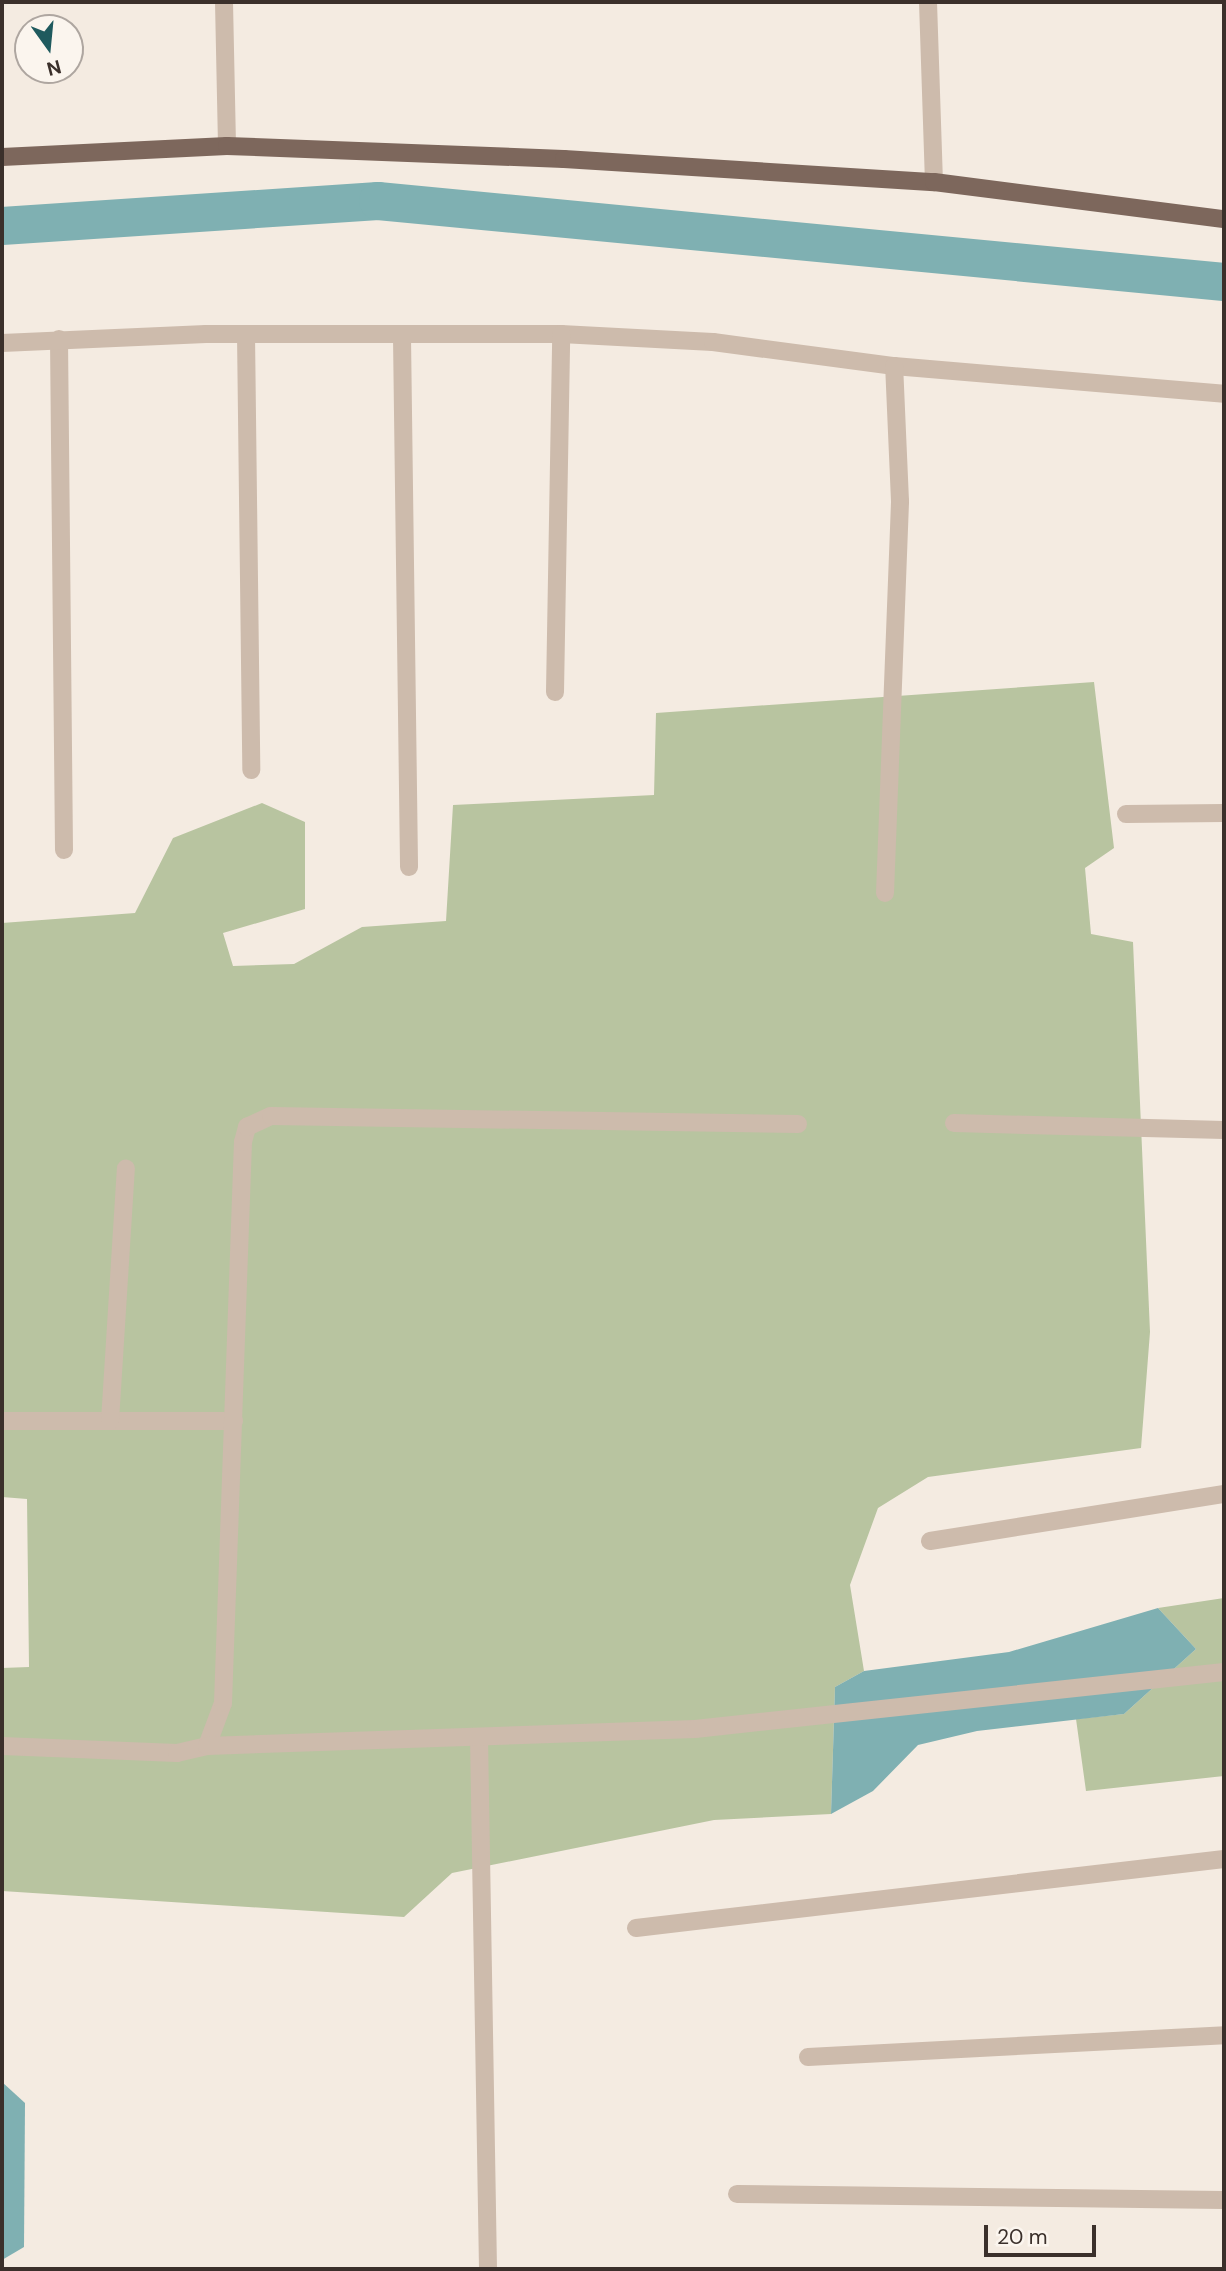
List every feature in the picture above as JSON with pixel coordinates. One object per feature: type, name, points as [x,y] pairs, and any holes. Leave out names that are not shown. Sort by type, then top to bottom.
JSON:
[{"type":"main road","points":[[2,157],[227,146],[564,159],[934,182],[1224,219]]},
{"type":"street","points":[[224,2],[227,146]]},
{"type":"street","points":[[928,2],[934,182]]},
{"type":"street","points":[[246,334],[251,770]]},
{"type":"street","points":[[2,344],[59,339],[246,334],[402,337],[561,334],[713,342],[894,366],[1224,394]]},
{"type":"street","points":[[555,692],[561,334]]},
{"type":"street","points":[[402,337],[409,867]]},
{"type":"street","points":[[59,339],[64,850]]},
{"type":"street","points":[[885,893],[900,501],[894,366]]},
{"type":"street","points":[[1126,814],[1224,813]]},
{"type":"street","points":[[207,1746],[223,1703],[243,1142],[247,1127],[257,1120],[271,1116],[798,1124]]},
{"type":"street","points":[[954,1123],[1224,1130]]},
{"type":"street","points":[[110,1421],[126,1169]]},
{"type":"street","points":[[2,1421],[234,1421]]},
{"type":"street","points":[[930,1541],[1224,1494]]},
{"type":"street","points":[[2,1746],[177,1753],[207,1746],[695,1729],[1224,1672]]},
{"type":"street","points":[[479,1737],[488,2269]]},
{"type":"street","points":[[636,1928],[1224,1858]]},
{"type":"street","points":[[808,2057],[1224,2035]]},
{"type":"street","points":[[737,2194],[1224,2200]]},
{"type":"green space","points":[[1094,682],[1114,848],[1085,868],[1091,934],[1133,942],[1150,1332],[1141,1448],[928,1477],[878,1508],[850,1585],[864,1671],[835,1687],[831,1814],[714,1820],[452,1873],[404,1917],[2,1891],[2,1668],[29,1667],[27,1499],[2,1497],[2,923],[135,913],[173,838],[262,803],[305,822],[305,909],[223,933],[233,966],[294,964],[362,927],[446,921],[453,805],[654,795],[656,713]]},
{"type":"green space","points":[[1224,1598],[1224,1776],[1086,1791],[1076,1719],[1124,1714],[1196,1649],[1158,1608]]},
{"type":"water","points":[[1158,1608],[1196,1649],[1124,1714],[977,1731],[918,1745],[873,1791],[831,1814],[835,1687],[864,1671],[1009,1652]]},
{"type":"water","points":[[2,2082],[25,2103],[24,2247],[2,2260]]},
{"type":"waterway","points":[[2,226],[378,201],[1224,282]]}]
